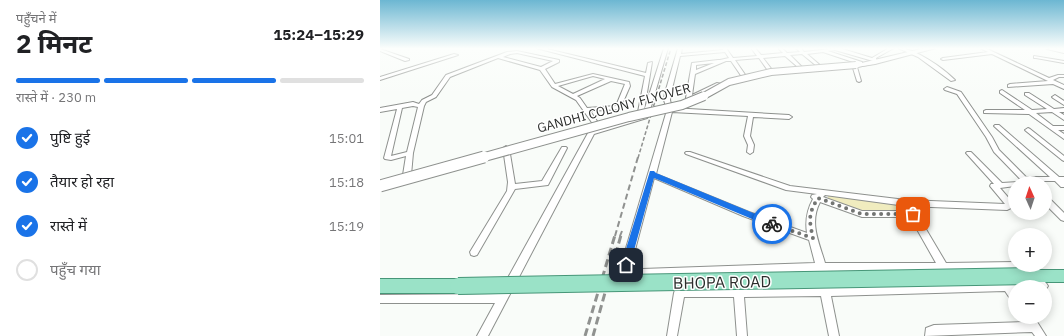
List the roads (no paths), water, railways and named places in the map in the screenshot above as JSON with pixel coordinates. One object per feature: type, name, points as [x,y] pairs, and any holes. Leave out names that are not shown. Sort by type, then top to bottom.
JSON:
[{"type":"main road","name":"BHOPA ROAD","points":[[380,286],[1064,276]]},
{"type":"street","points":[[380,79],[429,64]]},
{"type":"street","points":[[407,175],[410,153],[421,106],[424,102],[434,96],[448,76],[480,64]]},
{"type":"street","points":[[522,64],[542,69],[554,86],[578,99],[596,124]]},
{"type":"street","points":[[542,69],[552,64]]},
{"type":"street","points":[[602,64],[648,75]]},
{"type":"street","points":[[636,120],[641,112],[650,64]]},
{"type":"street","points":[[591,133],[645,117],[661,64]]},
{"type":"street","points":[[626,265],[670,108],[667,100],[668,92],[676,64]]},
{"type":"street","points":[[689,98],[694,64]]},
{"type":"street","points":[[693,73],[716,64]]},
{"type":"street","points":[[734,64],[744,76]]},
{"type":"street","points":[[766,64],[771,70]]},
{"type":"street","points":[[796,64],[800,68]]},
{"type":"street","points":[[815,64],[819,67]]},
{"type":"street","points":[[786,72],[863,64]]},
{"type":"street","points":[[930,64],[953,80]]},
{"type":"street","points":[[1015,64],[1064,87]]},
{"type":"street","points":[[670,108],[727,81],[744,76],[771,70],[857,65]]},
{"type":"street","points":[[857,65],[859,82]]},
{"type":"street","name":"GANDHI COLONY FLYOVER","points":[[380,186],[629,117],[682,105],[692,102],[729,82],[740,79],[771,72],[857,65]]},
{"type":"street","points":[[554,86],[593,75],[625,82],[627,85],[618,108],[586,110]]},
{"type":"street","points":[[1049,80],[1058,76],[1064,76]]},
{"type":"street","points":[[573,96],[610,79]]},
{"type":"street","points":[[1010,86],[1054,82]]},
{"type":"street","points":[[947,89],[959,93],[989,137],[996,151],[1021,176]]},
{"type":"street","points":[[1002,92],[1064,137]]},
{"type":"street","points":[[1027,94],[1064,118]]},
{"type":"street","points":[[1055,97],[1064,103]]},
{"type":"street","points":[[380,110],[413,104],[421,106]]},
{"type":"street","points":[[400,106],[387,158],[410,153]]},
{"type":"street","points":[[670,108],[789,117]]},
{"type":"street","points":[[986,112],[1064,110]]},
{"type":"street","points":[[380,183],[641,112]]},
{"type":"street","points":[[750,152],[751,145],[748,136],[751,114]]},
{"type":"street","points":[[482,336],[596,124]]},
{"type":"street","points":[[997,126],[1060,179],[1064,185]]},
{"type":"street","points":[[1052,128],[1064,128]]},
{"type":"street","points":[[1028,130],[1064,159]]},
{"type":"street","points":[[474,252],[512,187],[506,148]]},
{"type":"street","points":[[512,187],[544,183],[564,148]]},
{"type":"street","points":[[688,153],[789,188],[821,195],[906,203],[1009,207],[1009,202],[994,187],[1008,184]]},
{"type":"street","points":[[969,153],[1000,185]]},
{"type":"street","points":[[652,173],[653,175],[746,214],[813,238]]},
{"type":"street","points":[[821,195],[810,211],[810,221],[821,267],[834,336]]},
{"type":"street","points":[[821,195],[862,214],[913,214]]},
{"type":"street","points":[[906,203],[943,266]]},
{"type":"street","points":[[1052,206],[1064,218]]},
{"type":"street","points":[[642,273],[821,267],[1021,266],[1035,280]]},
{"type":"street","points":[[672,336],[683,272]]},
{"type":"street","points":[[679,293],[826,292],[1008,287]]},
{"type":"street","points":[[739,293],[742,336]]},
{"type":"street","points":[[380,299],[502,298]]},
{"type":"street","points":[[1033,324],[1041,336]]},
{"type":"street","points":[[930,336],[930,332],[934,330],[1035,327]]},
{"type":"railway","points":[[638,158],[666,64]]},
{"type":"railway","points":[[615,236],[638,157]]},
{"type":"railway","points":[[620,236],[622,231]]},
{"type":"railway","points":[[585,336],[615,235]]},
{"type":"railway","points":[[593,336],[621,235]]}]
